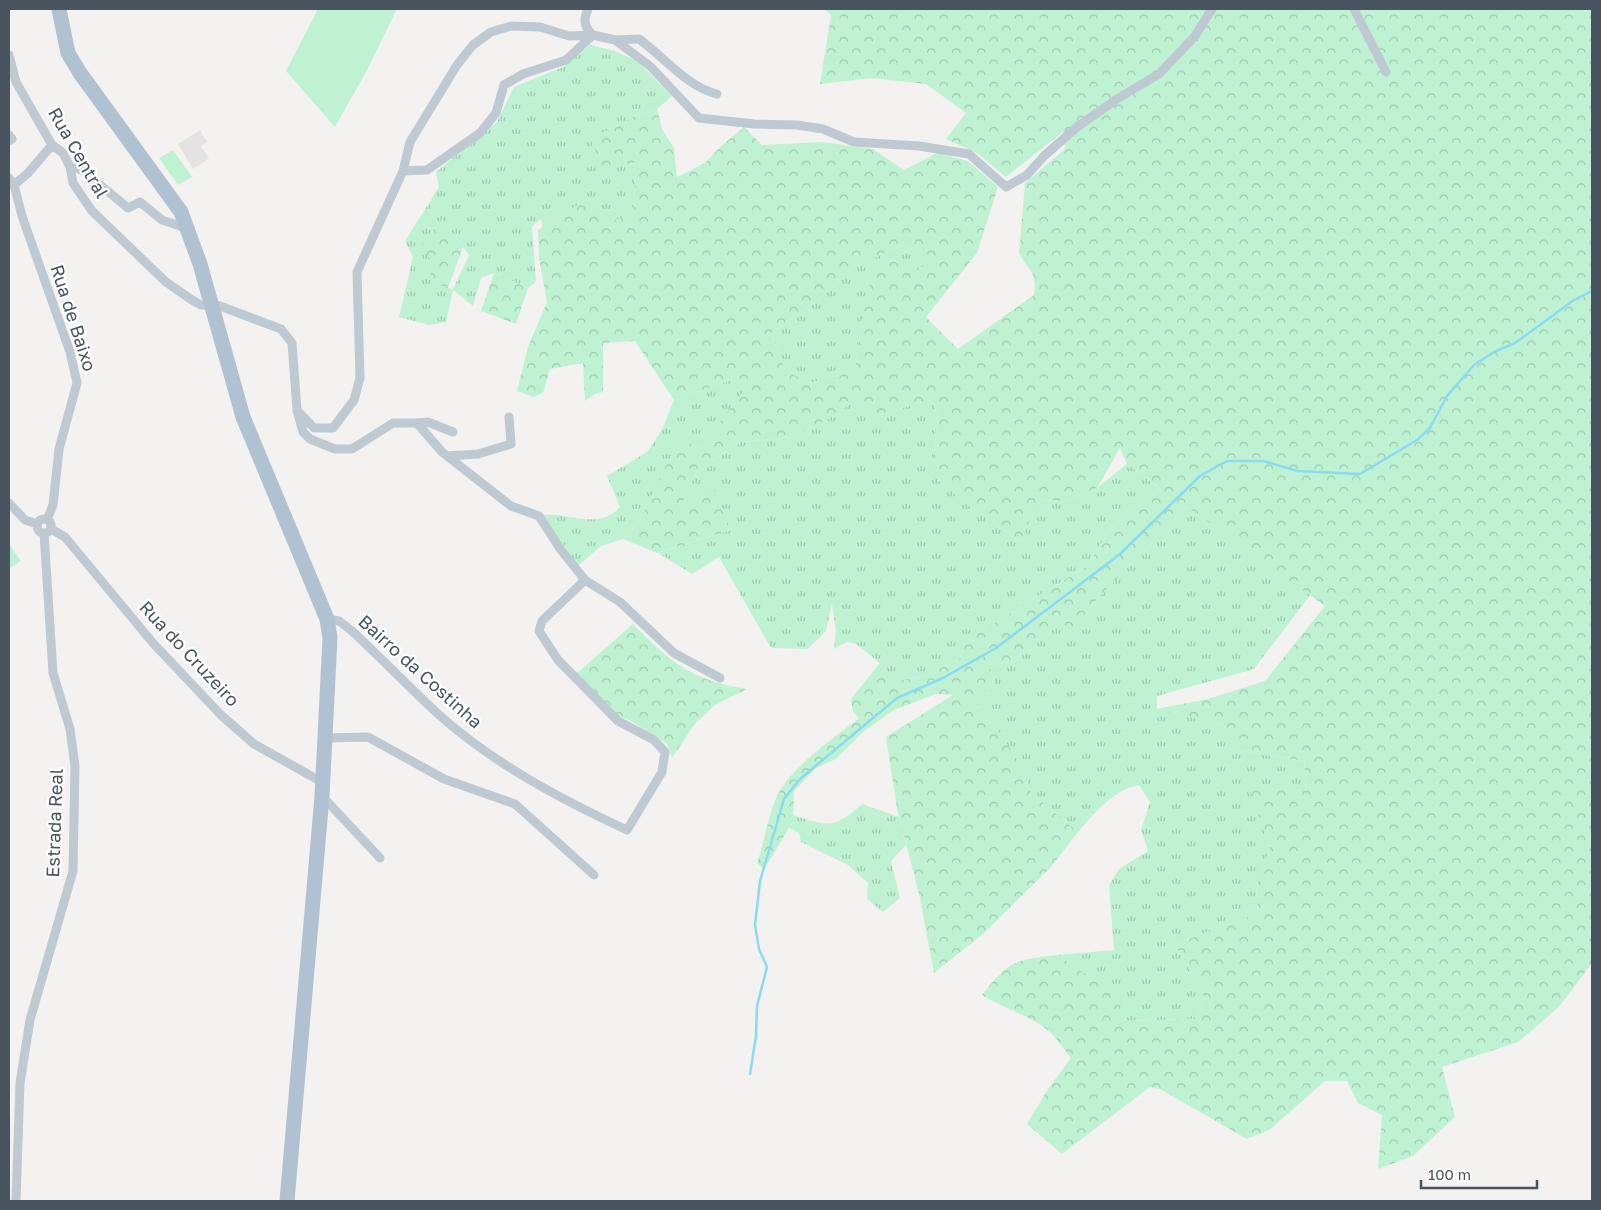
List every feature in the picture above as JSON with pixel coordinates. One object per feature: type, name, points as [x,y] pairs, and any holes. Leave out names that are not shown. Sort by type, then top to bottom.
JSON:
[{"type":"main road","points":[[59,9],[68,53],[85,80],[180,212],[200,264],[243,417],[326,619],[330,638],[322,789],[287,1201]]},
{"type":"street","points":[[588,9],[584,17],[587,29],[593,35]]},
{"type":"street","points":[[614,40],[650,66],[699,118],[754,124],[797,125],[823,130],[854,142],[919,146],[969,154],[1006,187],[1027,175],[1044,156],[1077,127],[1116,99],[1159,74],[1195,36],[1212,9]]},
{"type":"street","points":[[1354,9],[1386,72]]},
{"type":"street","points":[[297,410],[314,428],[333,428],[354,400],[360,378],[356,272],[403,171],[410,142],[457,65],[473,45],[491,32],[512,26],[540,27],[569,36],[593,35],[614,40],[639,39],[680,73],[707,92],[717,94]]},
{"type":"street","points":[[403,171],[427,170],[480,133],[496,113],[504,85],[523,74],[566,60],[593,35]]},
{"type":"street","name":"Rua Central","points":[[9,55],[11,69],[16,82],[52,145],[62,153],[70,167],[73,183],[92,211],[166,282],[201,304],[220,306],[281,329],[286,335],[292,343],[297,410],[303,432],[319,444],[334,449],[352,449],[393,423],[428,422],[452,432]]},
{"type":"street","points":[[9,135],[12,139],[9,141]]},
{"type":"street","points":[[11,181],[28,173],[52,145]]},
{"type":"street","points":[[70,167],[82,170],[128,208],[140,202],[162,220],[186,228]]},
{"type":"street","name":"Rua de Baixo","points":[[11,181],[27,232],[70,352],[77,383],[59,449],[53,505],[47,527]]},
{"type":"street","points":[[447,456],[478,454],[511,444],[509,417]]},
{"type":"street","points":[[417,423],[447,456],[511,506],[539,516],[561,550],[585,580],[620,602],[674,653],[720,678]]},
{"type":"street","name":"Rua do Cruzeiro","points":[[9,503],[25,520],[37,524],[39,532],[47,527],[65,537],[153,643],[222,715],[254,744],[322,789],[380,858]]},
{"type":"street","name":"Estrada Real","points":[[16,1201],[20,1083],[30,1020],[73,871],[75,766],[70,729],[53,673],[47,527]]},
{"type":"street","name":"Bairro da Costinha","points":[[326,619],[339,621],[352,631],[437,713],[481,747],[538,784],[627,830],[662,772],[665,752],[654,740],[618,721],[558,660],[539,631],[542,621],[585,580]]},
{"type":"street","points":[[324,738],[368,737],[444,779],[515,804],[594,875]]},
{"type":"shaded area","points":[[200,130],[207,142],[201,146],[209,159],[193,169],[178,144]]},
{"type":"green space","points":[[318,9],[397,9],[366,72],[335,127],[286,71]]},
{"type":"green space","points":[[824,9],[1592,9],[1592,963],[1559,1007],[1518,1042],[1442,1067],[1455,1117],[1413,1156],[1378,1169],[1382,1115],[1358,1103],[1347,1081],[1325,1081],[1269,1130],[1247,1139],[1160,1089],[1150,1087],[1062,1154],[1027,1124],[1048,1089],[1071,1058],[1054,1036],[1038,1023],[982,995],[1007,968],[1014,964],[1032,958],[1058,955],[1116,995],[1122,1021],[1195,1019],[1204,996],[1175,944],[1258,914],[1256,887],[1270,847],[1249,788],[1307,791],[1304,761],[1240,751],[1223,725],[1156,709],[1208,699],[1265,681],[1325,606],[1187,507],[1097,599],[1073,629],[1058,622],[1015,658],[990,668],[996,687],[975,703],[983,707],[1022,767],[1031,793],[1078,832],[1050,868],[983,934],[934,973],[920,898],[897,809],[886,737],[953,695],[936,694],[894,710],[863,732],[836,759],[816,768],[794,791],[793,821],[764,870],[757,863],[774,803],[781,790],[800,766],[859,718],[853,712],[851,699],[871,674],[904,680],[921,677],[959,660],[967,640],[1087,566],[1110,529],[1160,488],[1127,464],[1120,448],[1097,488],[1066,501],[1039,500],[1020,542],[968,505],[932,475],[938,413],[930,400],[875,416],[852,402],[839,413],[793,437],[741,442],[697,471],[676,516],[714,488],[731,530],[657,553],[623,539],[638,523],[679,439],[700,448],[746,388],[732,380],[674,400],[635,341],[603,343],[603,392],[595,394],[585,401],[583,363],[550,369],[543,393],[534,397],[517,391],[528,347],[547,302],[539,258],[538,230],[589,198],[603,223],[633,215],[636,162],[604,170],[590,139],[639,114],[657,109],[662,129],[674,148],[677,177],[705,163],[719,148],[744,127],[762,145],[821,142],[873,149],[904,170],[937,153],[968,161],[998,187],[977,253],[926,317],[958,349],[1034,295],[1035,287],[1032,272],[1019,253],[1025,183],[1065,149],[1063,132],[1006,177],[977,153],[946,139],[966,113],[926,84],[872,78],[820,84],[831,15]],"holes":[[[901,245],[930,255],[917,272],[890,260],[870,282],[862,318],[855,371],[809,383],[785,370],[771,333],[818,300],[851,269]]]},
{"type":"green space","points":[[590,45],[615,51],[637,61],[672,96],[657,109],[639,114],[590,139],[636,162],[633,215],[603,223],[589,198],[543,227],[541,219],[532,226],[536,282],[528,288],[494,273],[481,278],[473,306],[453,290],[446,322],[429,325],[399,317],[413,257],[405,241],[439,187],[436,172],[497,122],[514,87],[563,67]],"holes":[[[442,219],[469,255],[453,289],[431,283],[431,260]]]},
{"type":"green space","points":[[173,150],[192,177],[178,185],[159,158]]},
{"type":"green space","points":[[442,219],[463,247],[448,288],[430,283],[431,260],[420,246]]},
{"type":"green space","points":[[901,245],[931,255],[917,272],[862,318],[855,371],[809,383],[785,370],[771,333],[818,300],[851,269]]},
{"type":"green space","points":[[494,273],[528,288],[516,324],[481,311]]},
{"type":"green space","points":[[732,380],[747,388],[700,448],[679,440],[638,523],[623,539],[601,546],[578,566],[543,515],[593,519],[603,518],[612,514],[620,507],[607,476],[647,452],[662,430],[674,400]]},
{"type":"green space","points":[[930,400],[938,413],[932,475],[968,505],[1020,542],[1039,500],[1066,501],[1097,488],[1127,464],[1160,488],[1110,529],[1087,566],[967,640],[959,660],[921,677],[903,680],[871,674],[880,663],[856,644],[847,642],[834,649],[836,631],[832,604],[826,631],[808,649],[771,648],[719,557],[692,574],[658,553],[731,530],[675,517],[697,471],[741,442],[793,437],[839,413],[852,401],[875,416]]},
{"type":"green space","points":[[1187,507],[1311,594],[1254,669],[1157,696],[1157,709],[1223,725],[1240,751],[1304,761],[1307,791],[1250,789],[1270,847],[1256,887],[1258,914],[1175,944],[1204,996],[1195,1019],[1121,1021],[1115,995],[1058,955],[1114,950],[1109,885],[1119,869],[1148,851],[1141,830],[1150,802],[1139,785],[1130,788],[1105,803],[1078,832],[1031,793],[1022,767],[975,703],[996,687],[990,668],[1015,658],[1058,621],[1073,628],[1097,599]]},
{"type":"green space","points":[[9,544],[21,561],[9,569]]},
{"type":"green space","points":[[633,624],[659,649],[684,668],[712,681],[747,689],[715,705],[694,725],[672,758],[667,744],[631,721],[619,716],[577,673]]},
{"type":"green space","points":[[862,804],[899,817],[906,845],[891,861],[900,898],[883,912],[867,899],[868,883],[848,865],[801,842],[799,833],[789,828],[793,821],[793,815],[814,822],[837,822]]},
{"type":"waterway","points":[[750,1074],[756,1036],[757,1006],[767,967],[759,949],[755,925],[760,881],[784,799],[800,779],[897,698],[943,678],[996,648],[1053,605],[1120,554],[1200,476],[1227,461],[1263,461],[1298,471],[1360,474],[1417,440],[1430,428],[1447,396],[1474,365],[1494,352],[1515,343],[1574,300],[1592,291]]}]
